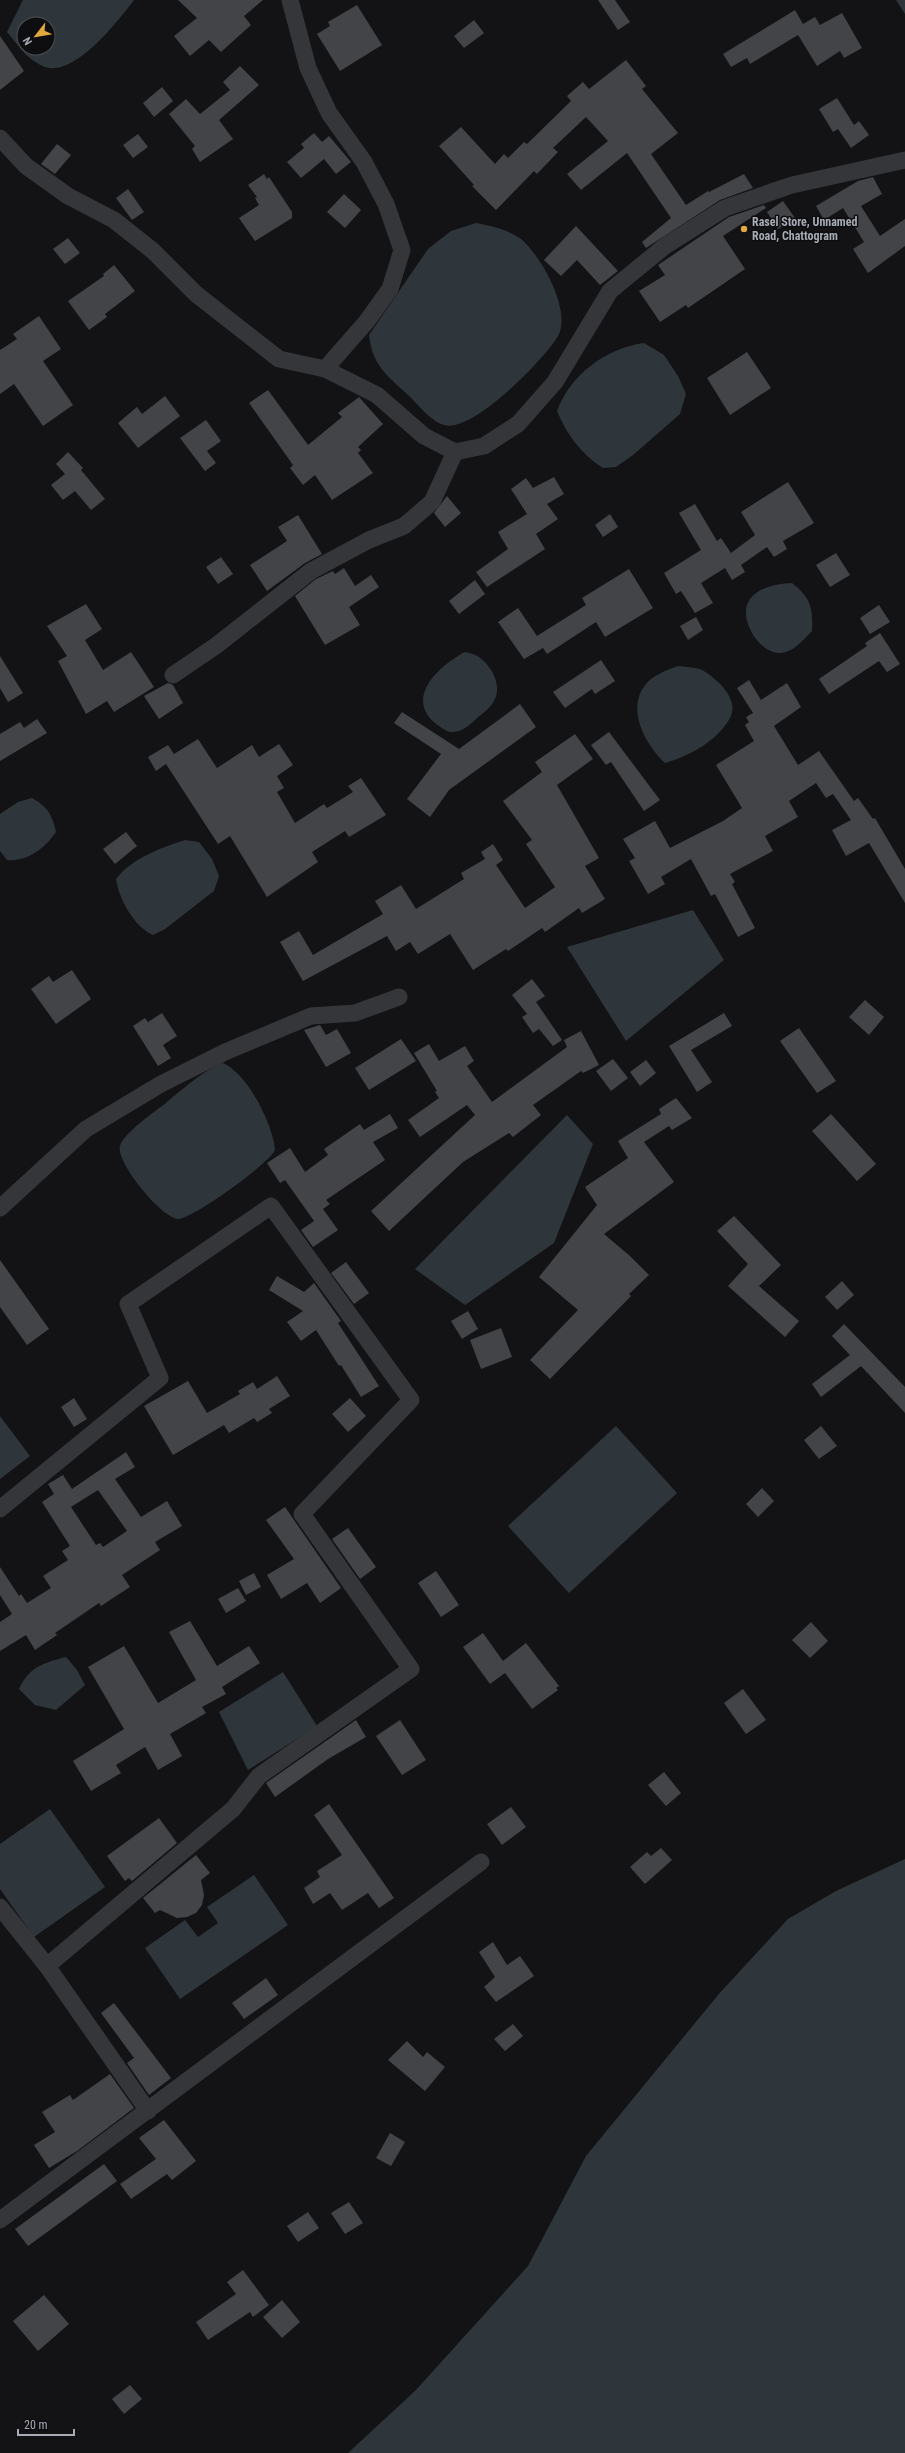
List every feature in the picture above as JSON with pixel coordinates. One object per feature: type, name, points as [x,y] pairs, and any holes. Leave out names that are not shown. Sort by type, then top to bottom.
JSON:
[{"type":"street","points":[[290,0],[308,68],[329,113],[364,162],[382,197],[402,250],[390,289],[367,322],[325,369]]},
{"type":"street","points":[[0,138],[26,166],[68,196],[114,220],[153,251],[196,294],[279,359],[325,369],[377,395],[424,436],[455,452],[484,446],[518,424],[555,382],[610,291],[666,246],[725,208],[792,184],[905,160]]},
{"type":"street","points":[[173,675],[218,645],[311,571],[370,540],[404,526],[432,502],[455,452]]},
{"type":"street","points":[[3,1201],[86,1129],[161,1084],[225,1052],[311,1016],[355,1013],[399,997]]},
{"type":"street","points":[[0,1509],[160,1378],[128,1304],[271,1206],[411,1400],[302,1514],[411,1669],[259,1776],[233,1809],[48,1966]]},
{"type":"street","points":[[0,2220],[481,1862]]},
{"type":"street","points":[[0,1907],[48,1966],[148,2111]]},
{"type":"shaded area","points":[[23,0],[134,0],[118,21],[95,45],[82,56],[69,64],[57,68],[45,67],[33,61],[27,56],[56,56],[56,16],[16,16],[16,43],[7,32]]},
{"type":"shaded area","points":[[896,0],[905,0],[905,14]]},
{"type":"shaded area","points":[[476,223],[505,230],[521,239],[529,247],[545,270],[558,298],[561,312],[561,325],[558,336],[538,361],[523,377],[489,407],[456,425],[444,425],[429,416],[381,368],[373,354],[369,335],[428,249],[451,231]]},
{"type":"shaded area","points":[[644,343],[664,355],[678,376],[686,394],[680,414],[633,455],[616,467],[603,468],[588,457],[576,444],[565,428],[557,411],[571,386],[591,365],[616,351]]},
{"type":"shaded area","points":[[792,583],[798,588],[810,604],[812,631],[789,651],[779,653],[772,652],[759,642],[749,628],[746,612],[747,605],[750,599],[760,590],[780,584]]},
{"type":"shaded area","points":[[465,652],[477,656],[489,666],[497,685],[497,692],[490,706],[470,724],[461,730],[450,732],[439,726],[428,716],[424,705],[424,695],[428,684],[435,675],[444,666]]},
{"type":"shaded area","points":[[678,666],[699,669],[707,673],[719,683],[729,695],[733,709],[726,725],[711,740],[684,756],[665,763],[651,747],[645,737],[640,726],[637,704],[640,694],[652,678]]},
{"type":"shaded area","points":[[32,798],[46,808],[53,821],[56,832],[47,843],[35,853],[22,859],[7,860],[0,851],[0,814],[18,802]]},
{"type":"shaded area","points":[[185,840],[199,842],[212,859],[219,876],[214,891],[165,929],[153,935],[140,926],[128,912],[120,895],[116,879],[130,865],[157,850]]},
{"type":"shaded area","points":[[693,910],[724,960],[626,1041],[567,947]]},
{"type":"shaded area","points":[[223,1063],[241,1077],[257,1100],[269,1127],[275,1150],[259,1167],[230,1190],[186,1217],[178,1219],[170,1216],[161,1209],[141,1188],[125,1164],[120,1153],[120,1146],[127,1135],[147,1117],[211,1068]]},
{"type":"shaded area","points":[[567,1115],[593,1144],[554,1243],[465,1305],[415,1269]]},
{"type":"shaded area","points":[[0,1416],[30,1456],[0,1479]]},
{"type":"shaded area","points":[[616,1426],[677,1493],[569,1593],[508,1526]]},
{"type":"shaded area","points":[[66,1657],[77,1670],[85,1685],[56,1710],[35,1705],[19,1689],[23,1682],[32,1671],[38,1667],[50,1661]]},
{"type":"shaded area","points":[[283,1672],[317,1726],[248,1770],[219,1712]]},
{"type":"shaded area","points":[[50,1809],[105,1887],[34,1937],[0,1889],[0,1844]]},
{"type":"shaded area","points":[[905,1859],[905,2453],[348,2453],[416,2390],[528,2266],[586,2156],[718,1995],[788,1919],[836,1891]]},
{"type":"shaded area","points":[[254,1875],[288,1925],[180,1999],[145,1948],[185,1920],[198,1937],[218,1923],[207,1907]]},
{"type":"building","points":[[178,0],[263,0],[244,16],[251,25],[221,52],[209,40],[190,56],[174,36],[197,18]]},
{"type":"building","points":[[598,0],[615,0],[630,22],[618,30]]},
{"type":"building","points":[[357,5],[382,45],[340,71],[317,34],[330,26],[328,22]]},
{"type":"building","points":[[795,10],[803,24],[815,17],[820,25],[842,13],[862,48],[844,58],[840,51],[817,66],[798,35],[750,64],[747,58],[731,67],[723,54]]},
{"type":"building","points":[[474,20],[484,33],[464,48],[454,36]]},
{"type":"building","points":[[0,36],[24,71],[0,90]]},
{"type":"building","points":[[626,60],[646,86],[642,89],[678,133],[651,154],[686,205],[708,191],[709,192],[744,174],[753,188],[720,200],[646,248],[642,242],[671,218],[627,153],[581,190],[567,174],[608,141],[586,117],[553,148],[558,152],[537,174],[534,171],[496,210],[472,186],[474,185],[439,146],[461,127],[495,164],[504,154],[508,158],[524,142],[527,144],[571,101],[567,96],[583,82],[589,89]]},
{"type":"building","points":[[240,66],[259,85],[219,120],[233,139],[200,162],[192,149],[195,146],[169,114],[186,99],[200,114],[230,90],[223,82]]},
{"type":"building","points":[[162,87],[173,101],[154,117],[143,103]]},
{"type":"building","points":[[837,98],[854,125],[859,121],[869,135],[851,148],[838,129],[833,132],[819,109]]},
{"type":"building","points":[[314,133],[322,142],[329,136],[351,162],[336,174],[324,159],[301,178],[287,162],[304,148],[301,144]]},
{"type":"building","points":[[138,134],[148,147],[133,158],[123,145]]},
{"type":"building","points":[[57,144],[71,155],[55,174],[41,164]]},
{"type":"building","points":[[264,174],[267,179],[269,177],[292,212],[292,218],[255,241],[239,218],[259,205],[255,198],[257,197],[248,185]]},
{"type":"building","points":[[873,177],[882,194],[861,206],[880,236],[905,219],[905,246],[868,273],[853,249],[864,242],[843,208],[824,220],[816,206],[858,181]]},
{"type":"building","points":[[128,189],[144,212],[132,220],[116,198]]},
{"type":"building","points":[[344,194],[361,210],[345,228],[327,212]]},
{"type":"building","points":[[783,201],[795,218],[778,229],[767,212]]},
{"type":"building","points":[[764,205],[766,208],[723,236],[745,269],[688,308],[686,305],[660,322],[639,291],[665,275],[658,265],[729,217]]},
{"type":"building","points":[[576,226],[618,271],[600,285],[577,260],[561,276],[544,260]]},
{"type":"building","points":[[68,238],[80,253],[65,264],[53,249]]},
{"type":"building","points":[[114,265],[135,291],[105,314],[107,317],[89,330],[68,301],[104,276],[103,274]]},
{"type":"building","points":[[39,316],[61,349],[43,361],[73,405],[43,426],[14,384],[0,394],[0,350],[17,339],[13,334]]},
{"type":"building","points":[[747,352],[771,388],[730,415],[707,378]]},
{"type":"building","points":[[268,390],[308,445],[342,417],[338,413],[359,397],[383,424],[358,447],[361,450],[358,453],[373,473],[332,500],[315,475],[303,485],[290,468],[293,465],[249,403]]},
{"type":"building","points":[[165,396],[180,416],[138,448],[118,423],[137,407],[142,414]]},
{"type":"building","points":[[206,420],[221,441],[207,451],[216,463],[205,471],[180,438]]},
{"type":"building","points":[[68,452],[83,468],[81,470],[105,499],[91,510],[75,491],[63,500],[51,485],[65,474],[56,464]]},
{"type":"building","points":[[554,477],[564,494],[547,504],[558,519],[536,534],[545,549],[487,587],[476,572],[508,549],[498,532],[527,514],[511,489],[526,478],[533,488]]},
{"type":"building","points":[[788,482],[814,523],[783,541],[787,549],[774,557],[767,547],[741,565],[745,572],[732,580],[725,568],[701,583],[713,603],[695,613],[681,591],[676,594],[664,573],[701,550],[679,513],[695,504],[717,541],[721,538],[731,553],[755,535],[741,512]]},
{"type":"building","points":[[447,496],[461,513],[445,527],[434,513]]},
{"type":"building","points":[[610,514],[618,527],[603,537],[595,525]]},
{"type":"building","points":[[298,515],[322,554],[305,563],[267,591],[250,565],[287,541],[278,527]]},
{"type":"building","points":[[836,553],[850,575],[830,587],[816,565]]},
{"type":"building","points":[[221,557],[233,574],[218,584],[206,567]]},
{"type":"building","points":[[344,568],[355,586],[371,575],[379,587],[349,607],[360,625],[325,645],[295,596],[316,579],[333,571],[335,574]]},
{"type":"building","points":[[629,569],[653,608],[605,637],[596,622],[547,654],[543,648],[524,659],[498,622],[518,608],[537,636],[586,605],[582,598]]},
{"type":"building","points":[[475,580],[485,594],[459,614],[449,601]]},
{"type":"building","points":[[86,604],[102,629],[85,640],[103,670],[131,652],[154,687],[114,712],[107,701],[86,714],[58,661],[67,656],[47,626]]},
{"type":"building","points":[[879,605],[890,622],[870,634],[860,618]]},
{"type":"building","points":[[696,617],[703,630],[688,640],[680,626]]},
{"type":"building","points":[[880,633],[900,664],[887,672],[879,661],[829,694],[819,679],[867,646],[865,643]]},
{"type":"building","points":[[0,656],[23,693],[8,702],[0,688]]},
{"type":"building","points":[[601,660],[615,681],[595,694],[592,689],[565,708],[553,692]]},
{"type":"building","points":[[749,680],[761,700],[787,683],[801,707],[774,726],[798,765],[819,751],[854,801],[858,798],[873,819],[875,818],[905,869],[905,903],[869,843],[846,856],[832,830],[851,820],[833,794],[826,798],[816,783],[789,801],[798,817],[765,836],[773,851],[730,874],[735,882],[732,884],[755,928],[738,937],[715,894],[711,896],[691,859],[661,877],[665,884],[648,894],[629,861],[635,858],[623,839],[655,821],[670,848],[723,821],[742,808],[716,765],[754,741],[745,725],[749,722],[746,717],[753,713],[737,688]]},
{"type":"building","points":[[168,683],[173,685],[183,703],[159,719],[144,696]]},
{"type":"building","points":[[520,704],[536,727],[449,790],[430,817],[407,799],[441,754],[394,723],[402,712],[459,749]]},
{"type":"building","points":[[37,719],[47,733],[0,761],[0,734],[20,722],[24,728]]},
{"type":"building","points":[[609,732],[660,800],[644,811],[611,762],[606,765],[591,745]]},
{"type":"building","points":[[575,734],[593,759],[557,785],[599,858],[585,866],[605,899],[582,913],[579,908],[545,932],[542,928],[508,951],[506,949],[473,970],[450,934],[418,954],[410,942],[396,951],[387,936],[303,981],[280,942],[299,931],[313,955],[383,914],[375,901],[401,885],[416,909],[464,879],[461,873],[485,859],[481,852],[493,844],[503,860],[496,865],[525,908],[555,887],[526,844],[532,840],[503,801],[542,772],[535,762]]},
{"type":"building","points":[[198,739],[217,768],[252,745],[259,757],[279,744],[293,765],[277,776],[284,788],[277,792],[295,823],[324,804],[327,808],[353,792],[348,786],[361,778],[386,815],[349,837],[345,831],[312,852],[318,862],[267,897],[230,836],[218,844],[166,764],[156,771],[148,757],[168,745],[174,754]]},
{"type":"building","points":[[126,832],[137,846],[115,864],[103,849]]},
{"type":"building","points":[[72,970],[91,999],[56,1024],[31,989],[49,976],[53,982]]},
{"type":"building","points":[[532,979],[545,996],[536,1002],[562,1040],[553,1046],[539,1029],[533,1033],[522,1017],[527,1014],[512,995]]},
{"type":"building","points":[[865,1000],[884,1017],[869,1035],[849,1017]]},
{"type":"building","points":[[162,1013],[177,1036],[163,1045],[171,1058],[158,1066],[133,1026],[145,1018],[148,1022]]},
{"type":"building","points":[[724,1013],[732,1026],[691,1050],[712,1082],[697,1092],[669,1046]]},
{"type":"building","points":[[320,1025],[326,1035],[337,1029],[351,1053],[326,1067],[304,1030]]},
{"type":"building","points":[[799,1028],[836,1081],[817,1093],[780,1041]]},
{"type":"building","points":[[581,1031],[599,1065],[583,1073],[581,1071],[533,1105],[541,1115],[513,1137],[509,1133],[463,1162],[389,1231],[371,1211],[475,1115],[467,1105],[420,1137],[408,1120],[439,1098],[435,1092],[437,1091],[414,1053],[429,1044],[439,1061],[465,1046],[474,1061],[467,1066],[492,1102],[567,1047],[564,1040]]},
{"type":"building","points":[[401,1039],[416,1061],[369,1090],[355,1068]]},
{"type":"building","points":[[613,1059],[628,1078],[611,1091],[596,1071]]},
{"type":"building","points":[[646,1060],[656,1073],[640,1086],[630,1072]]},
{"type":"building","points":[[676,1098],[692,1118],[672,1130],[669,1126],[644,1142],[674,1182],[604,1234],[630,1256],[649,1275],[629,1294],[631,1296],[550,1379],[530,1360],[578,1310],[539,1277],[597,1205],[585,1187],[628,1158],[618,1141],[661,1114],[659,1109]]},
{"type":"building","points":[[390,1114],[398,1128],[373,1142],[385,1160],[326,1200],[330,1204],[323,1209],[338,1230],[313,1247],[301,1230],[314,1221],[285,1180],[280,1183],[267,1163],[290,1148],[305,1172],[328,1155],[324,1149],[360,1124],[364,1130]]},
{"type":"building","points":[[831,1114],[876,1164],[857,1181],[812,1131]]},
{"type":"building","points":[[734,1216],[781,1265],[759,1286],[799,1321],[785,1337],[728,1286],[748,1264],[717,1231]]},
{"type":"building","points":[[0,1260],[49,1329],[27,1345],[0,1307]]},
{"type":"building","points":[[346,1262],[369,1293],[354,1304],[331,1273]]},
{"type":"building","points":[[277,1276],[304,1292],[314,1283],[341,1321],[338,1323],[379,1386],[361,1397],[341,1365],[339,1366],[316,1330],[301,1341],[287,1322],[303,1311],[269,1290]]},
{"type":"building","points":[[842,1281],[854,1295],[837,1310],[825,1297]]},
{"type":"building","points":[[468,1311],[478,1329],[462,1339],[451,1321]]},
{"type":"building","points":[[844,1324],[905,1387],[905,1413],[861,1366],[821,1397],[812,1384],[850,1355],[832,1336]]},
{"type":"building","points":[[501,1328],[512,1357],[481,1369],[470,1340]]},
{"type":"building","points":[[277,1376],[290,1396],[269,1409],[272,1413],[257,1422],[254,1418],[229,1433],[224,1425],[173,1455],[144,1406],[188,1381],[207,1413],[240,1394],[238,1391],[253,1382],[257,1389]]},
{"type":"building","points":[[74,1398],[87,1419],[74,1427],[61,1407]]},
{"type":"building","points":[[350,1398],[366,1416],[348,1432],[332,1414]]},
{"type":"building","points":[[821,1426],[837,1446],[819,1459],[804,1440]]},
{"type":"building","points":[[126,1452],[135,1467],[115,1479],[141,1517],[167,1501],[182,1526],[155,1542],[160,1550],[122,1575],[130,1587],[101,1606],[99,1603],[55,1633],[57,1635],[35,1650],[26,1635],[0,1651],[0,1622],[12,1614],[0,1595],[0,1567],[19,1596],[21,1594],[27,1603],[51,1588],[43,1576],[68,1560],[62,1551],[70,1546],[42,1502],[54,1494],[48,1484],[63,1475],[72,1489]],"holes":[[[98,1490],[127,1531],[103,1547],[100,1543],[96,1545],[71,1507]]]},
{"type":"building","points":[[762,1488],[774,1501],[758,1517],[746,1504]]},
{"type":"building","points":[[285,1507],[341,1588],[320,1603],[307,1583],[281,1599],[267,1575],[294,1559],[266,1520]]},
{"type":"building","points":[[348,1528],[376,1567],[360,1579],[332,1539]]},
{"type":"building","points":[[436,1571],[459,1605],[441,1617],[418,1583]]},
{"type":"building","points":[[254,1573],[261,1587],[246,1595],[239,1581]]},
{"type":"building","points":[[238,1588],[246,1601],[226,1613],[218,1599]]},
{"type":"building","points":[[190,1621],[217,1666],[249,1646],[260,1663],[222,1687],[226,1694],[202,1707],[206,1713],[170,1734],[182,1756],[158,1770],[145,1747],[116,1765],[121,1773],[91,1791],[73,1761],[124,1729],[88,1667],[124,1646],[158,1703],[196,1680],[169,1632]]},
{"type":"building","points":[[811,1622],[828,1641],[810,1658],[792,1640]]},
{"type":"building","points":[[483,1633],[503,1661],[526,1643],[559,1686],[556,1688],[558,1690],[532,1709],[505,1673],[490,1684],[463,1647]]},
{"type":"building","points":[[743,1689],[766,1720],[746,1734],[724,1703]]},
{"type":"building","points":[[356,1720],[366,1737],[328,1759],[275,1797],[266,1783]]},
{"type":"building","points":[[400,1720],[426,1760],[402,1775],[376,1736]]},
{"type":"building","points":[[664,1772],[681,1793],[666,1806],[648,1785]]},
{"type":"building","points":[[329,1804],[394,1898],[379,1908],[368,1893],[342,1910],[330,1893],[313,1904],[304,1888],[320,1877],[317,1871],[342,1855],[314,1815]]},
{"type":"building","points":[[511,1807],[526,1827],[502,1845],[487,1824]]},
{"type":"building","points":[[159,1818],[177,1843],[132,1881],[129,1878],[125,1881],[107,1856]]},
{"type":"building","points":[[661,1848],[672,1860],[645,1884],[630,1867],[647,1852],[651,1856]]},
{"type":"building","points":[[196,1855],[210,1873],[201,1880],[204,1895],[202,1905],[196,1913],[187,1917],[177,1918],[160,1910],[155,1913],[143,1898]]},
{"type":"building","points":[[493,1942],[507,1965],[520,1956],[534,1976],[496,2002],[484,1987],[495,1977],[479,1952]]},
{"type":"building","points":[[266,1978],[278,1995],[244,2019],[232,2003]]},
{"type":"building","points":[[114,2003],[171,2078],[149,2095],[127,2063],[134,2058],[101,2013]]},
{"type":"building","points":[[513,2024],[523,2036],[505,2051],[494,2039]]},
{"type":"building","points":[[407,2041],[423,2057],[427,2052],[445,2067],[425,2091],[388,2060]]},
{"type":"building","points":[[110,2074],[134,2108],[77,2151],[49,2168],[34,2145],[55,2132],[42,2112],[70,2095],[73,2100]]},
{"type":"building","points":[[164,2120],[196,2161],[172,2180],[167,2174],[131,2199],[120,2184],[156,2159],[139,2138]]},
{"type":"building","points":[[390,2133],[405,2142],[391,2166],[376,2158]]},
{"type":"building","points":[[104,2164],[117,2181],[28,2246],[15,2229]]},
{"type":"building","points":[[349,2202],[363,2223],[345,2234],[331,2213]]},
{"type":"building","points":[[308,2212],[319,2228],[298,2242],[287,2226]]},
{"type":"building","points":[[243,2270],[269,2305],[253,2317],[250,2312],[208,2340],[196,2322],[236,2294],[227,2282]]},
{"type":"building","points":[[44,2295],[69,2324],[38,2351],[13,2321]]},
{"type":"building","points":[[282,2300],[300,2322],[282,2338],[263,2317]]},
{"type":"building","points":[[130,2385],[142,2399],[124,2414],[112,2399]]},
{"type":"place","name":"Rasel Store, Unnamed Road, Chattogram","points":[[744,229]]}]
